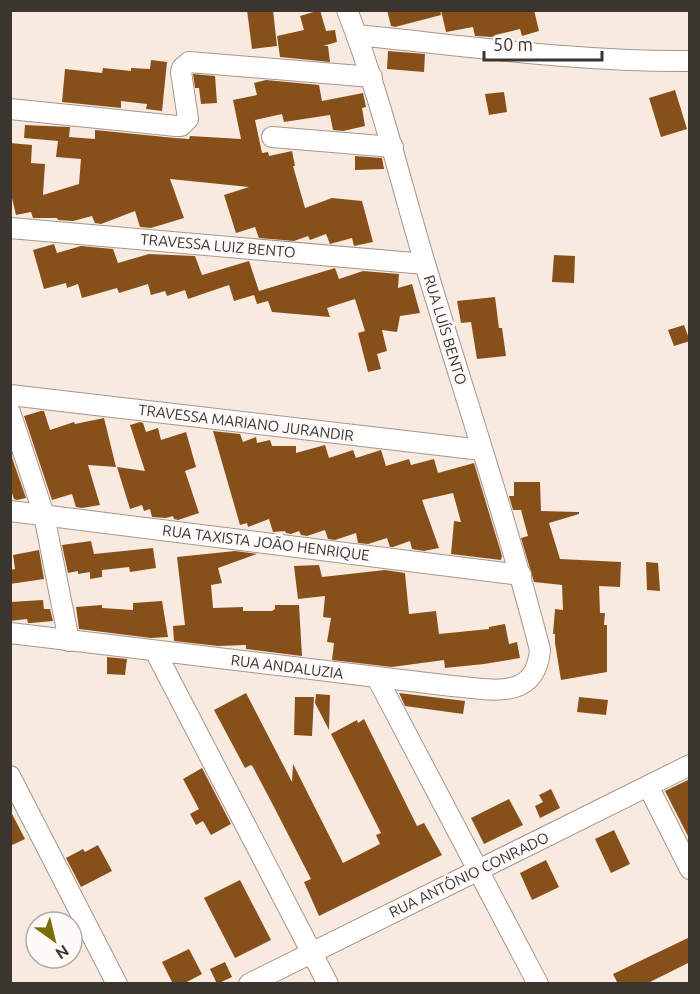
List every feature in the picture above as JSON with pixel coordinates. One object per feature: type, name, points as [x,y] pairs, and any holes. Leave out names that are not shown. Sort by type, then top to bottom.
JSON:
[{"type":"street","name":"RUA LUÍS BENTO","points":[[347,10],[372,77],[425,264],[520,575],[540,650]]},
{"type":"street","points":[[357,35],[635,61],[690,61]]},
{"type":"street","points":[[10,109],[176,126],[185,123],[188,119],[181,72],[185,64],[189,62],[372,77]]},
{"type":"street","points":[[272,136],[393,147]]},
{"type":"street","name":"TRAVESSA LUIZ BENTO","points":[[10,228],[425,264]]},
{"type":"street","name":"TRAVESSA MARIANO JURANDIR","points":[[10,395],[482,450]]},
{"type":"street","points":[[10,412],[44,515],[69,641]]},
{"type":"street","name":"RUA TAXISTA JOÃO HENRIQUE","points":[[10,511],[520,575]]},
{"type":"street","name":"RUA ANDALUZIA","points":[[10,633],[377,678],[506,690],[532,677],[539,663],[540,650]]},
{"type":"street","points":[[155,651],[328,984]]},
{"type":"street","points":[[377,678],[538,984]]},
{"type":"street","name":"RUA ANTÔNIO CONRADO","points":[[249,984],[690,765]]},
{"type":"street","points":[[10,776],[117,984]]},
{"type":"street","points":[[648,786],[690,869]]},
{"type":"building","points":[[247,10],[273,10],[277,46],[252,49]]},
{"type":"building","points":[[320,10],[326,31],[335,30],[337,42],[323,46],[328,46],[330,62],[280,57],[277,36],[304,30],[300,16]]},
{"type":"building","points":[[387,10],[440,10],[441,15],[395,27],[391,26]]},
{"type":"building","points":[[441,10],[534,10],[539,31],[522,36],[520,29],[495,35],[495,37],[475,36],[473,27],[446,32]]},
{"type":"building","points":[[388,51],[425,54],[424,72],[387,69]]},
{"type":"building","points":[[151,60],[167,62],[162,111],[146,109],[147,104],[121,101],[121,108],[62,102],[65,69],[102,73],[103,68],[131,71],[131,68],[150,69]]},
{"type":"building","points":[[193,74],[215,76],[217,103],[201,104],[199,88],[195,88]]},
{"type":"building","points":[[266,80],[319,85],[322,101],[363,93],[366,107],[362,108],[365,126],[343,131],[333,130],[330,115],[284,122],[282,114],[255,120],[262,153],[268,152],[269,156],[292,151],[295,166],[293,166],[305,208],[332,198],[362,201],[373,242],[354,246],[352,238],[330,244],[326,234],[310,240],[308,236],[294,241],[259,238],[255,227],[236,233],[224,195],[249,187],[170,179],[184,218],[151,228],[140,227],[135,211],[101,224],[95,223],[92,216],[73,221],[33,218],[31,212],[16,215],[10,190],[10,143],[32,145],[31,163],[45,164],[43,195],[79,184],[81,159],[56,157],[58,141],[24,138],[25,125],[70,127],[69,137],[95,139],[95,130],[189,139],[190,136],[241,139],[233,100],[257,95],[254,83]]},
{"type":"building","points":[[675,90],[687,129],[661,137],[649,98]]},
{"type":"building","points":[[504,92],[507,112],[489,115],[485,94]]},
{"type":"building","points":[[355,156],[382,158],[384,169],[355,170]]},
{"type":"building","points":[[54,244],[57,253],[81,246],[113,249],[118,263],[149,254],[195,256],[202,275],[249,261],[259,291],[335,268],[339,279],[363,271],[399,274],[398,288],[412,284],[420,313],[400,316],[397,332],[382,330],[387,351],[377,354],[381,369],[368,372],[358,333],[365,331],[355,299],[327,308],[330,317],[272,312],[268,301],[257,304],[254,295],[234,301],[229,285],[188,299],[185,290],[167,296],[165,291],[151,295],[148,284],[119,293],[117,288],[82,298],[78,284],[67,288],[66,283],[44,289],[33,250]]},
{"type":"building","points":[[554,255],[575,256],[574,283],[552,282]]},
{"type":"building","points":[[495,297],[506,356],[477,359],[471,322],[461,323],[457,301]]},
{"type":"building","points":[[684,325],[690,341],[674,346],[668,330]]},
{"type":"building","points":[[44,411],[50,430],[74,422],[75,424],[104,418],[116,467],[88,465],[100,505],[76,507],[72,494],[52,500],[24,416]]},
{"type":"building","points":[[143,423],[146,432],[158,428],[161,440],[186,432],[196,467],[185,471],[199,513],[178,520],[173,516],[152,517],[150,509],[144,511],[142,505],[130,509],[117,467],[145,471],[130,425]]},
{"type":"building","points":[[213,431],[240,434],[243,442],[256,437],[257,443],[270,440],[272,446],[296,446],[296,453],[325,445],[329,458],[353,450],[356,458],[381,450],[386,466],[409,459],[411,465],[434,459],[438,473],[474,463],[502,556],[501,560],[451,554],[454,521],[461,522],[453,493],[422,500],[439,548],[424,551],[412,549],[410,541],[390,547],[387,538],[368,544],[358,543],[356,533],[335,540],[328,539],[325,530],[307,536],[301,535],[299,531],[291,534],[285,531],[273,532],[269,519],[248,527],[247,523],[240,525]]},
{"type":"building","points":[[10,452],[26,498],[14,499],[10,487]]},
{"type":"building","points":[[514,482],[540,482],[541,511],[579,512],[579,514],[549,523],[560,559],[621,562],[620,587],[599,586],[600,613],[605,613],[604,625],[607,625],[607,672],[561,680],[555,634],[553,634],[555,609],[563,610],[562,585],[534,582],[521,538],[528,536],[521,510],[513,510],[509,496],[514,496]]},
{"type":"building","points":[[91,541],[94,554],[153,548],[156,568],[130,572],[129,567],[102,570],[102,577],[90,579],[90,572],[68,573],[62,545]]},
{"type":"building","points":[[39,550],[44,579],[10,584],[10,570],[15,569],[13,555]]},
{"type":"building","points":[[235,551],[257,554],[218,568],[222,583],[211,585],[213,608],[243,607],[243,611],[272,611],[275,605],[299,605],[302,656],[246,649],[246,645],[218,646],[174,641],[173,626],[185,625],[177,557]]},
{"type":"building","points":[[646,562],[658,563],[660,591],[647,590]]},
{"type":"building","points":[[319,565],[322,577],[385,570],[405,573],[409,614],[436,611],[439,634],[489,629],[489,627],[505,624],[509,644],[517,642],[520,658],[445,668],[444,660],[392,667],[332,660],[334,643],[327,642],[331,618],[323,617],[325,596],[298,599],[294,566]]},
{"type":"building","points":[[43,600],[44,609],[50,609],[53,621],[28,623],[27,619],[10,621],[10,602]]},
{"type":"building","points":[[162,601],[168,637],[151,638],[79,629],[76,607],[102,605],[102,608],[133,610],[133,603]]},
{"type":"building","points":[[107,657],[127,659],[125,675],[107,674]]},
{"type":"building","points":[[246,693],[292,782],[293,764],[343,863],[380,844],[376,835],[381,833],[331,734],[357,720],[358,723],[364,719],[417,826],[424,823],[442,855],[319,916],[304,882],[311,879],[253,767],[251,765],[245,768],[214,710]]},
{"type":"building","points":[[399,693],[465,701],[463,714],[405,706]]},
{"type":"building","points":[[316,694],[330,695],[329,730],[315,703]]},
{"type":"building","points":[[295,697],[314,697],[312,736],[294,735]]},
{"type":"building","points":[[579,697],[608,700],[606,715],[577,712]]},
{"type":"building","points":[[202,768],[231,824],[211,835],[203,821],[196,825],[190,814],[199,809],[183,779]]},
{"type":"building","points":[[690,779],[690,840],[665,791]]},
{"type":"building","points":[[551,789],[560,808],[540,818],[535,806],[543,802],[539,795]]},
{"type":"building","points":[[509,799],[523,825],[484,844],[471,818]]},
{"type":"building","points":[[10,810],[25,839],[10,846]]},
{"type":"building","points":[[614,830],[630,864],[611,873],[595,839]]},
{"type":"building","points":[[98,845],[112,871],[81,887],[66,858],[83,849],[85,852]]},
{"type":"building","points":[[546,860],[559,887],[532,900],[520,873]]},
{"type":"building","points":[[240,880],[271,940],[235,958],[204,898]]},
{"type":"building","points":[[690,937],[690,962],[646,984],[618,984],[613,974]]},
{"type":"building","points":[[189,949],[202,974],[183,984],[173,984],[162,962]]},
{"type":"building","points":[[225,962],[232,977],[217,984],[210,969]]}]
